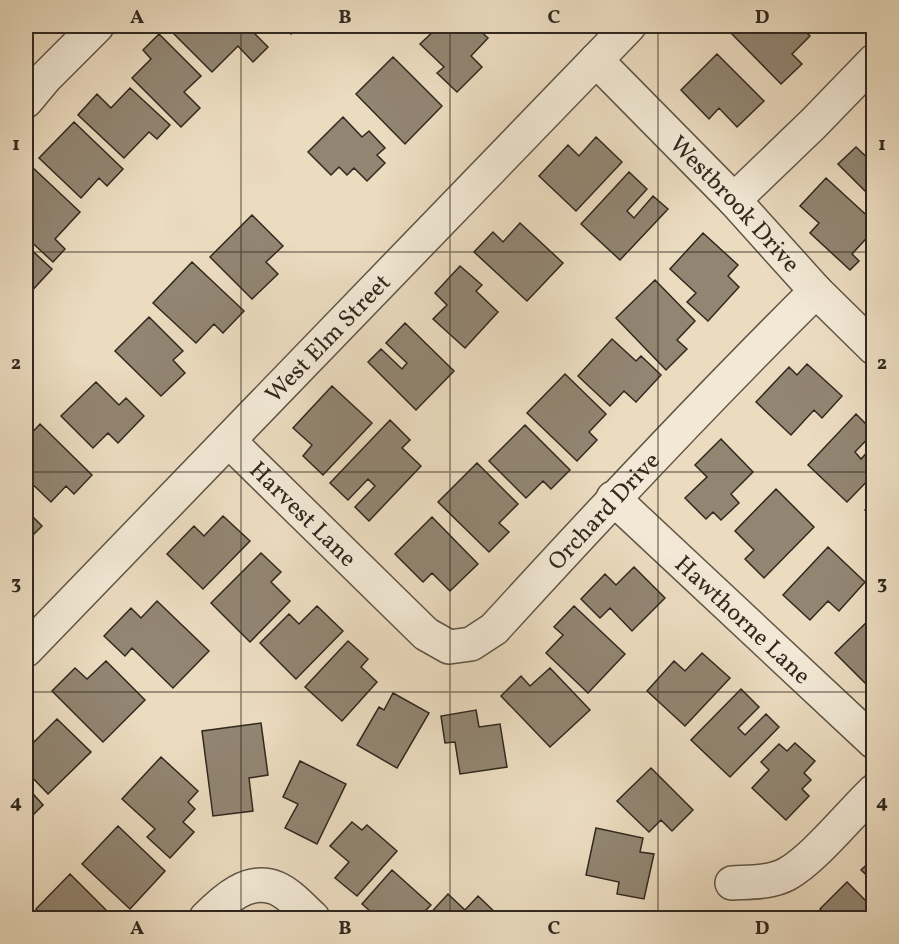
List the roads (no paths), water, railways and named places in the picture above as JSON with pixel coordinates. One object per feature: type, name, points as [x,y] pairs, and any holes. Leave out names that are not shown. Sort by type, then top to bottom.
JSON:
[{"type":"street","points":[[26,101],[46,77],[97,26]]},
{"type":"street","name":"West Elm Street","points":[[26,650],[629,26]]},
{"type":"street","name":"Westbrook Drive","points":[[596,60],[734,200],[816,291],[873,348]]},
{"type":"street","points":[[734,200],[814,123],[873,61]]},
{"type":"street","name":"Orchard Drive","points":[[377,586],[426,634],[449,647],[471,645],[494,629],[613,498],[712,394],[816,291]]},
{"type":"street","name":"Harvest Lane","points":[[229,441],[377,586]]},
{"type":"street","name":"Hawthorne Lane","points":[[613,498],[873,742]]},
{"type":"street","points":[[732,883],[765,881],[786,874],[807,859],[873,790]]},
{"type":"street","points":[[206,918],[220,904],[243,888],[264,886],[276,888],[287,894],[313,918]]}]
